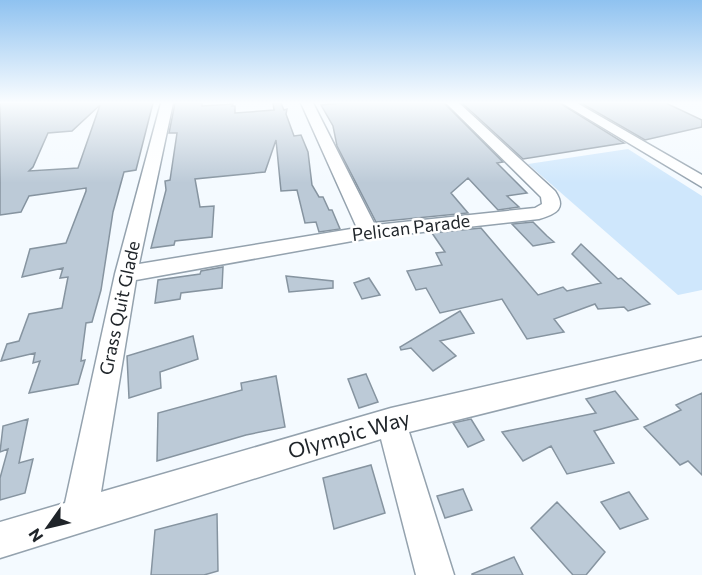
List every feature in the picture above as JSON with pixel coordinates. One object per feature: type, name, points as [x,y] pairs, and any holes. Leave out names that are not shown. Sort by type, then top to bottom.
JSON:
[{"type":"street","name":"Grass Quit Glade","points":[[80,514],[126,274],[161,130]]},
{"type":"street","points":[[320,130],[369,232]]},
{"type":"street","name":"Pelican Parade","points":[[126,274],[369,232],[539,213],[551,207],[552,201],[549,195],[481,130]]},
{"type":"street","points":[[614,130],[702,182]]},
{"type":"street","name":"Olympic Way","points":[[0,540],[391,422],[702,348]]},
{"type":"street","points":[[391,422],[435,575]]},
{"type":"shaded area","points":[[628,149],[702,196],[702,290],[678,295],[528,164]]},
{"type":"building","points":[[0,130],[73,130],[48,133],[29,171],[78,168],[91,130],[146,130],[136,170],[124,172],[113,212],[101,290],[92,322],[86,323],[81,361],[85,360],[78,384],[29,393],[40,361],[33,363],[35,353],[1,361],[7,344],[19,341],[29,314],[62,308],[68,277],[60,278],[63,268],[22,277],[30,249],[66,243],[86,188],[29,196],[21,212],[0,215]]},
{"type":"building","points":[[170,130],[292,130],[294,136],[301,135],[308,152],[312,185],[319,197],[323,197],[329,210],[332,210],[340,229],[319,232],[316,222],[305,223],[297,190],[281,191],[276,140],[265,172],[195,179],[200,207],[214,206],[212,237],[175,241],[174,245],[151,248],[166,190],[165,181],[170,180],[177,133],[169,133]]},
{"type":"building","points":[[334,130],[471,130],[503,162],[497,163],[527,193],[507,196],[519,207],[498,210],[468,178],[451,193],[468,213],[376,222],[337,146]]},
{"type":"building","points":[[491,130],[603,130],[624,143],[523,159]]},
{"type":"building","points":[[627,130],[690,130],[645,140]]},
{"type":"building","points":[[533,222],[554,242],[533,246],[512,224]]},
{"type":"building","points":[[481,228],[538,295],[563,287],[567,291],[601,283],[572,254],[581,244],[618,279],[621,278],[650,304],[628,311],[624,307],[598,309],[595,304],[554,319],[564,332],[527,339],[502,299],[440,313],[426,288],[416,290],[407,271],[442,265],[436,253],[445,252],[432,233]]},
{"type":"building","points":[[223,267],[222,288],[181,293],[180,299],[155,303],[158,280],[200,274],[201,271]]},
{"type":"building","points":[[286,276],[333,281],[333,288],[289,292]]},
{"type":"building","points":[[369,278],[380,295],[362,299],[354,283]]},
{"type":"building","points":[[460,311],[474,333],[440,341],[456,356],[433,371],[411,348],[401,350],[400,347]]},
{"type":"building","points":[[193,336],[198,359],[160,372],[161,388],[129,398],[127,356]]},
{"type":"building","points":[[366,374],[378,402],[359,408],[348,379]]},
{"type":"building","points":[[276,376],[285,427],[246,435],[157,461],[158,413],[242,390],[241,383]]},
{"type":"building","points":[[615,391],[638,419],[594,431],[614,463],[567,474],[551,446],[523,461],[502,432],[596,413],[586,399]]},
{"type":"building","points":[[702,393],[702,475],[688,461],[680,465],[644,427],[681,410],[676,405]]},
{"type":"building","points":[[28,419],[19,463],[33,459],[25,493],[0,500],[0,478],[8,449],[0,452],[3,426]]},
{"type":"building","points":[[471,419],[484,440],[468,447],[453,423]]},
{"type":"building","points":[[371,465],[385,513],[334,529],[323,478]]},
{"type":"building","points":[[463,489],[472,510],[445,518],[437,496]]},
{"type":"building","points":[[629,492],[648,519],[620,529],[601,502]]},
{"type":"building","points":[[557,502],[605,552],[586,575],[573,575],[531,528]]},
{"type":"building","points":[[217,514],[218,571],[204,575],[151,575],[155,530]]},
{"type":"building","points":[[514,557],[523,575],[472,575],[472,574]]}]
